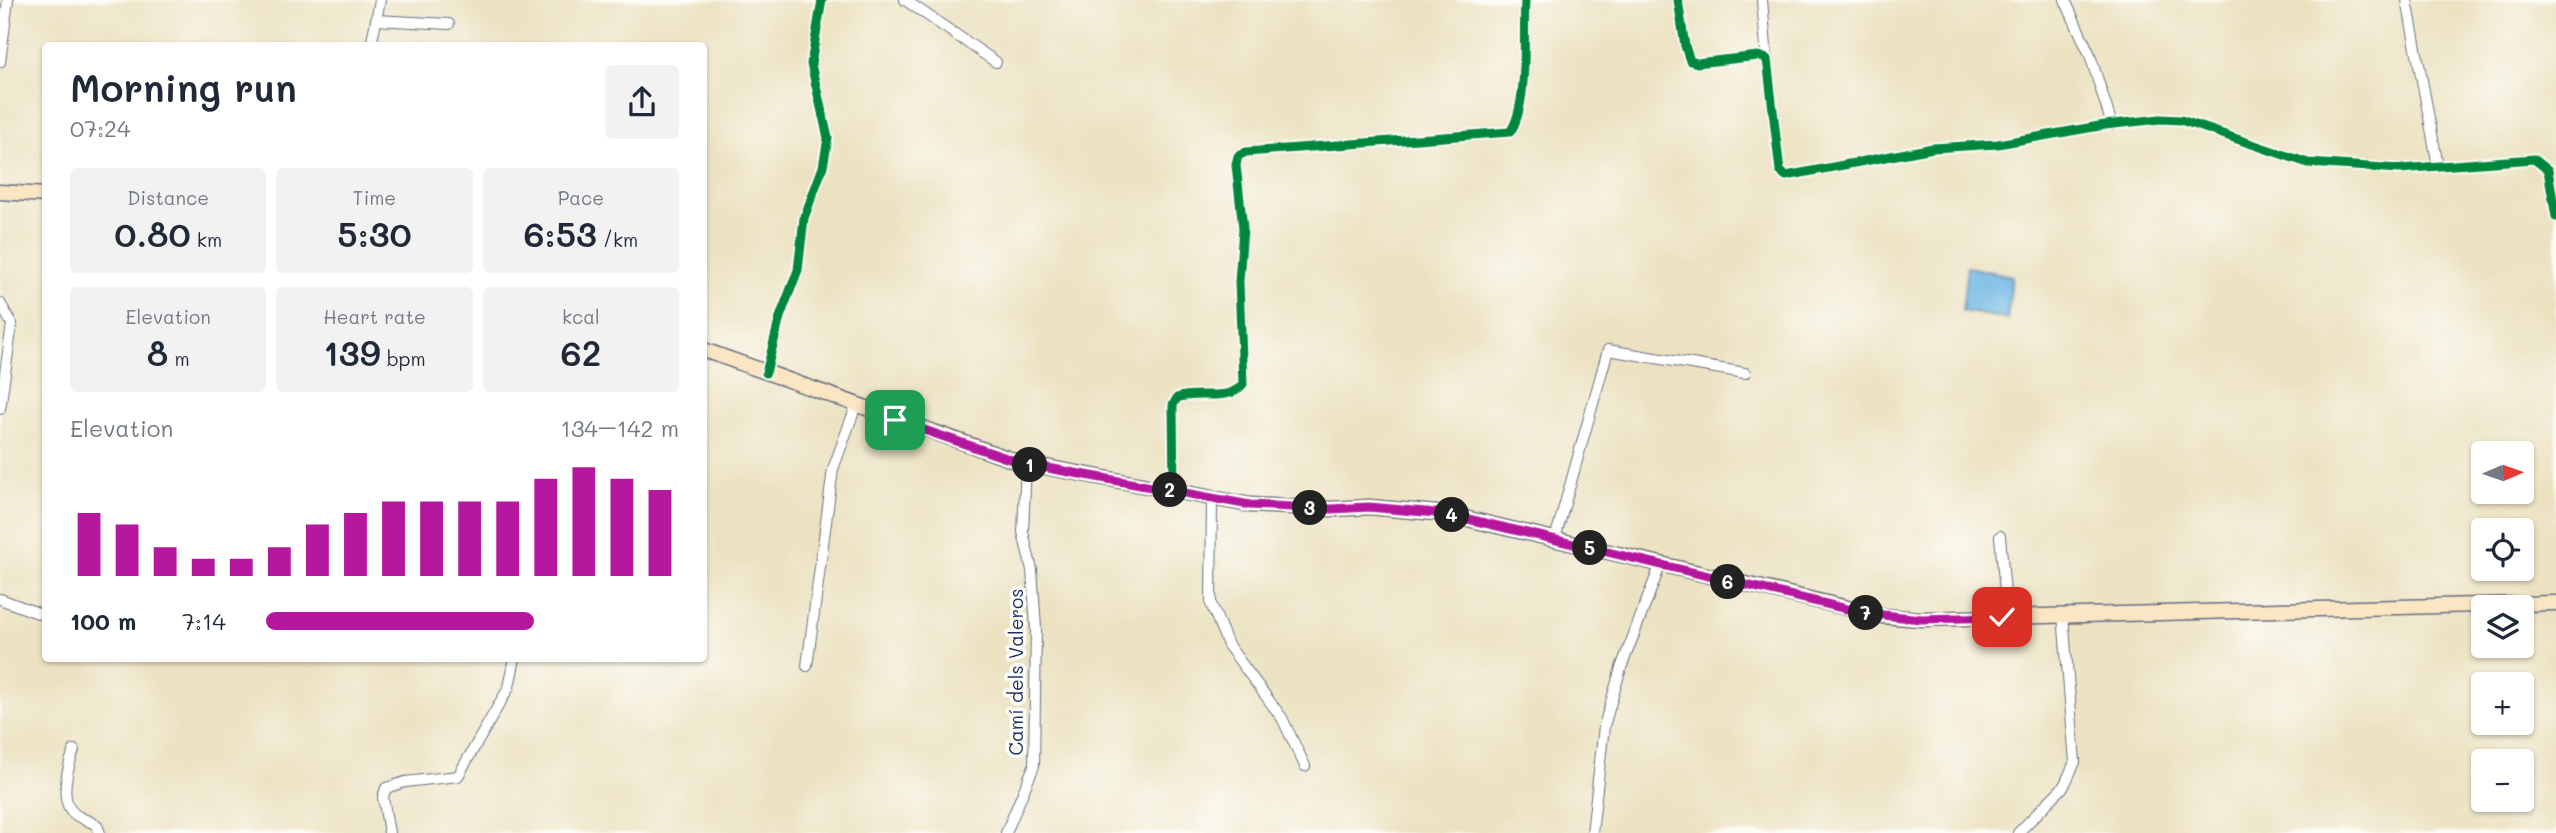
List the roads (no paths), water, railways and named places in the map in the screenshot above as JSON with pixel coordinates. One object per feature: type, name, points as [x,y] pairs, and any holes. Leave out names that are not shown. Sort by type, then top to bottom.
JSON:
[{"type":"main road","points":[[0,192],[42,195]]},
{"type":"main road","points":[[707,351],[856,406],[1027,464],[1212,498],[1287,508],[1411,509],[1555,539],[1660,566],[1882,616],[2007,617],[2556,603]]},
{"type":"street","points":[[0,62],[8,0]]},
{"type":"street","points":[[372,42],[380,0]]},
{"type":"street","points":[[766,373],[780,317],[798,270],[804,218],[823,167],[828,138],[811,64],[822,0]]},
{"type":"street","points":[[905,0],[996,62]]},
{"type":"street","points":[[1174,491],[1174,405],[1177,398],[1228,394],[1238,391],[1243,384],[1239,282],[1243,228],[1236,165],[1238,156],[1246,152],[1376,140],[1510,132],[1517,122],[1520,105],[1525,0]]},
{"type":"street","points":[[1678,0],[1690,61],[1697,63],[1758,56],[1767,59]]},
{"type":"street","points":[[1762,0],[1775,144],[1780,172],[1786,176],[1879,156],[1933,148],[1998,144],[2112,125],[2181,120],[2308,163],[2400,170],[2534,159],[2548,170],[2556,217]]},
{"type":"street","points":[[2064,0],[2090,55],[2112,125]]},
{"type":"street","points":[[2407,0],[2438,166]]},
{"type":"street","points":[[376,20],[449,24]]},
{"type":"street","points":[[0,303],[12,324],[0,409]]},
{"type":"street","points":[[1555,539],[1608,350],[1745,373]]},
{"type":"street","points":[[807,666],[833,469],[856,406]]},
{"type":"street","name":"Camí dels Valeros","points":[[1006,833],[1034,766],[1037,628],[1032,570],[1023,532],[1027,464]]},
{"type":"street","points":[[1212,498],[1211,604],[1228,645],[1282,718],[1306,766]]},
{"type":"street","points":[[2000,536],[2007,617]]},
{"type":"street","points":[[1592,833],[1604,726],[1621,667],[1660,566]]},
{"type":"street","points":[[0,599],[42,615]]},
{"type":"street","points":[[2018,833],[2064,786],[2075,762],[2063,615]]},
{"type":"street","points":[[389,833],[383,797],[386,788],[405,782],[458,776],[509,687],[514,662]]},
{"type":"street","points":[[74,750],[66,775],[70,809],[77,816],[97,825],[100,833]]},
{"type":"water","points":[[1967,267],[2012,276],[2007,319],[1962,311]]}]
